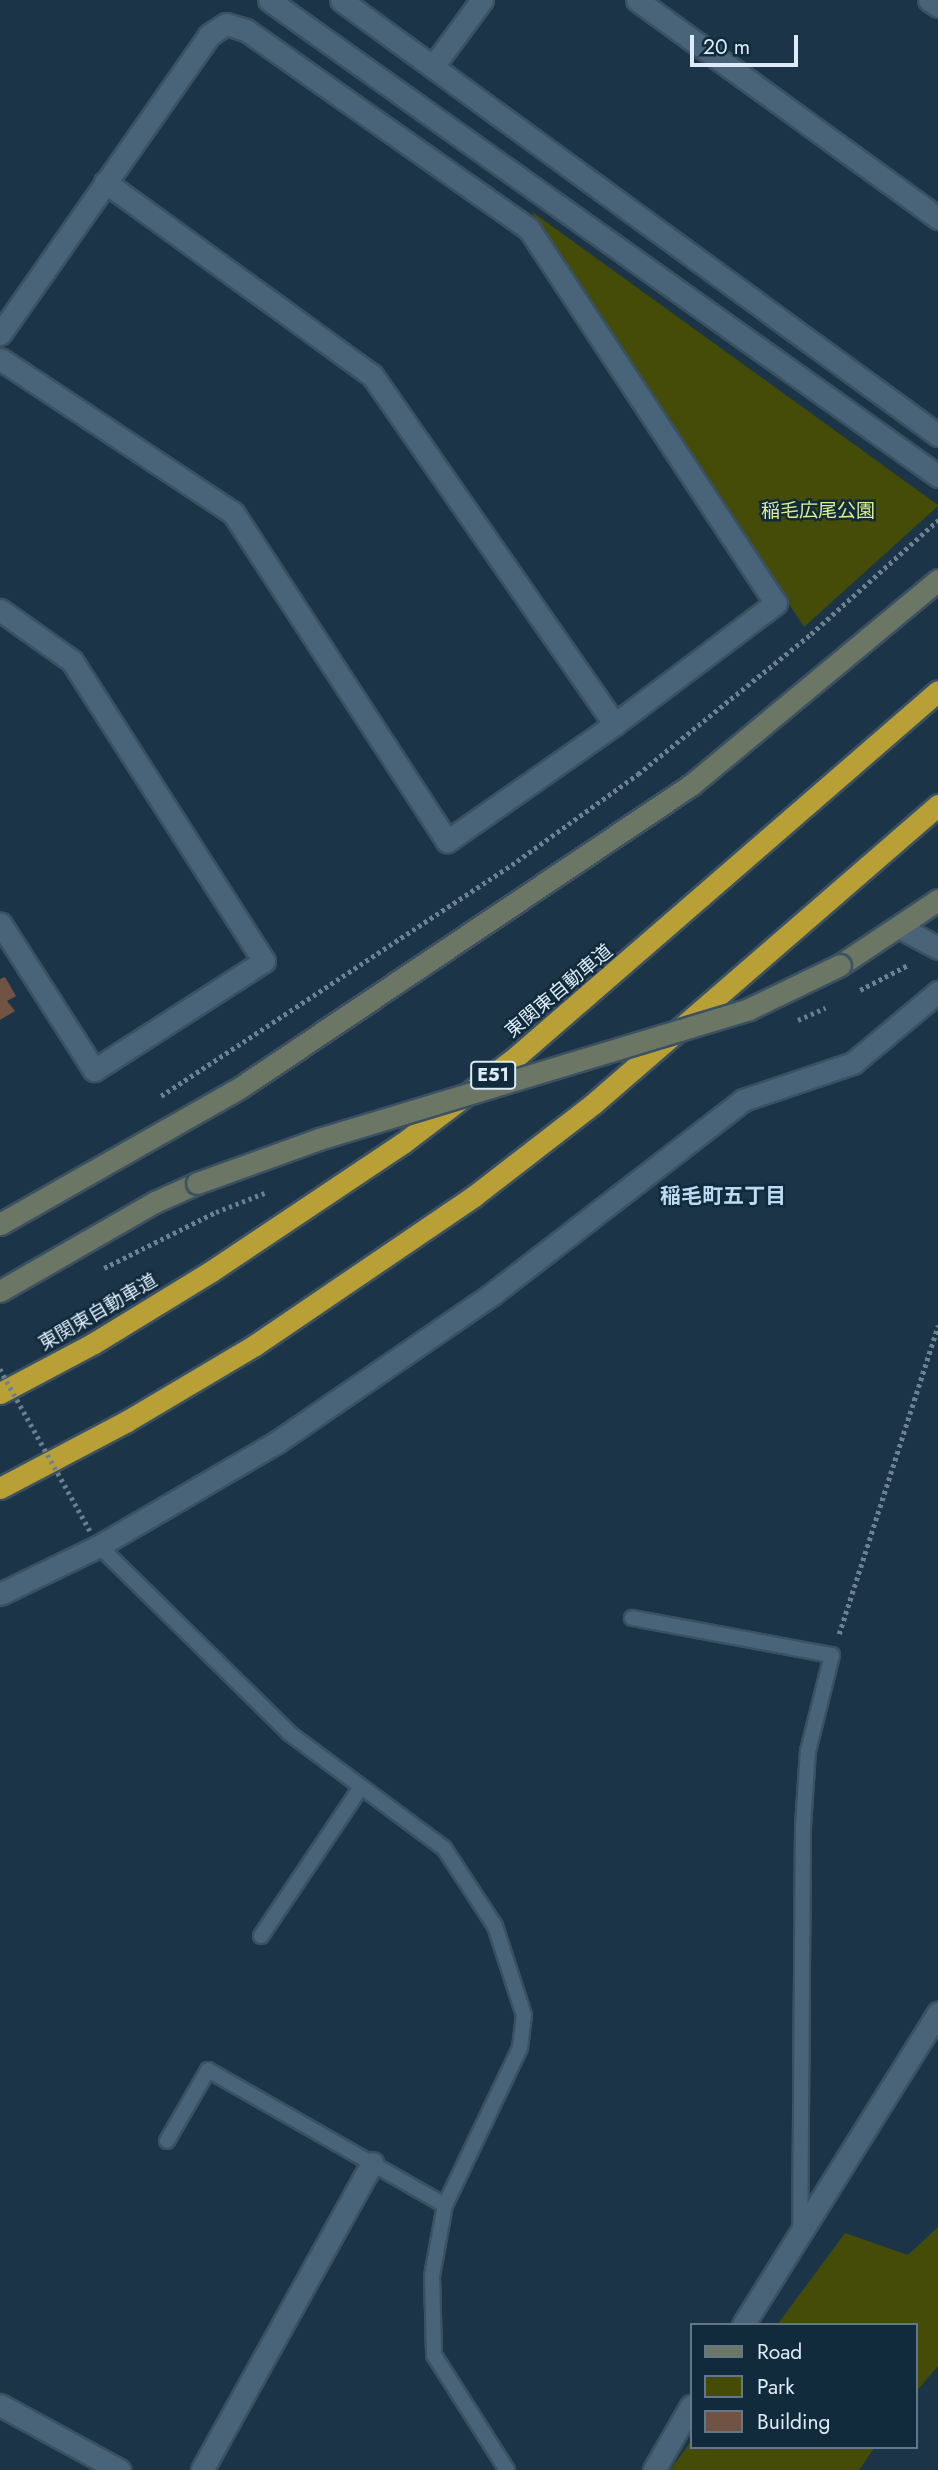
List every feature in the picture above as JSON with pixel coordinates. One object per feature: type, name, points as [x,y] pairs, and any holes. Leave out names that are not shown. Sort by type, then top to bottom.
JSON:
[{"type":"highway","name":"東関東自動車道","points":[[0,1393],[94,1343],[210,1272],[403,1143],[517,1056],[938,691]]},
{"type":"highway","points":[[0,1488],[127,1421],[255,1345],[474,1196],[593,1104],[938,806]]},
{"type":"street","points":[[269,0],[938,476]]},
{"type":"street","points":[[341,0],[434,65],[938,435]]},
{"type":"street","points":[[434,65],[482,0]]},
{"type":"street","points":[[637,0],[938,218]]},
{"type":"street","points":[[929,0],[938,6]]},
{"type":"street","points":[[0,334],[209,35],[226,24],[246,30],[529,229],[776,603],[615,724],[447,841],[233,513],[0,359]]},
{"type":"street","points":[[105,182],[372,375],[615,724]]},
{"type":"street","points":[[0,1224],[241,1087],[691,785],[938,580]]},
{"type":"street","points":[[0,610],[72,661],[264,961],[94,1070],[0,923]]},
{"type":"street","points":[[0,1291],[155,1202],[197,1183],[319,1139],[748,1009],[841,965],[938,900]]},
{"type":"street","points":[[898,926],[937,948]]},
{"type":"street","points":[[0,1594],[276,1442],[491,1295],[743,1100],[853,1063],[938,992]]},
{"type":"street","points":[[744,2323],[938,2013]]},
{"type":"street","points":[[202,2470],[372,2164]]},
{"type":"street","points":[[0,2405],[119,2470]]},
{"type":"street","points":[[654,2470],[690,2408]]},
{"type":"lane","points":[[95,1540],[289,1732],[444,1848],[495,1927],[524,2015],[520,2048],[445,2205],[432,2276],[434,2355],[507,2470]]},
{"type":"lane","points":[[632,1618],[832,1654],[808,1751],[803,1826],[800,2234]]},
{"type":"lane","points":[[261,1936],[361,1787]]},
{"type":"lane","points":[[167,2141],[208,2070],[445,2205]]},
{"type":"path","points":[[153,1101],[517,861],[638,774],[811,634],[938,520]]},
{"type":"path","points":[[848,996],[937,948]]},
{"type":"path","points":[[99,1271],[216,1212]]},
{"type":"path","points":[[832,1654],[938,1326]]},
{"type":"path","points":[[0,1369],[95,1540]]},
{"type":"green space","name":"稲毛広尾公園","points":[[531,211],[938,505],[938,506],[804,627]]},
{"type":"green space","points":[[938,2227],[938,2366],[917,2391],[917,2323],[778,2323],[845,2233],[908,2255]]},
{"type":"green space","points":[[690,2442],[690,2449],[874,2449],[859,2470],[670,2470]]},
{"type":"building","points":[[5,977],[16,996],[7,1001],[15,1011],[0,1020],[0,979]]},
{"type":"district","name":"稲毛町五丁目","points":[[723,1196]]}]
